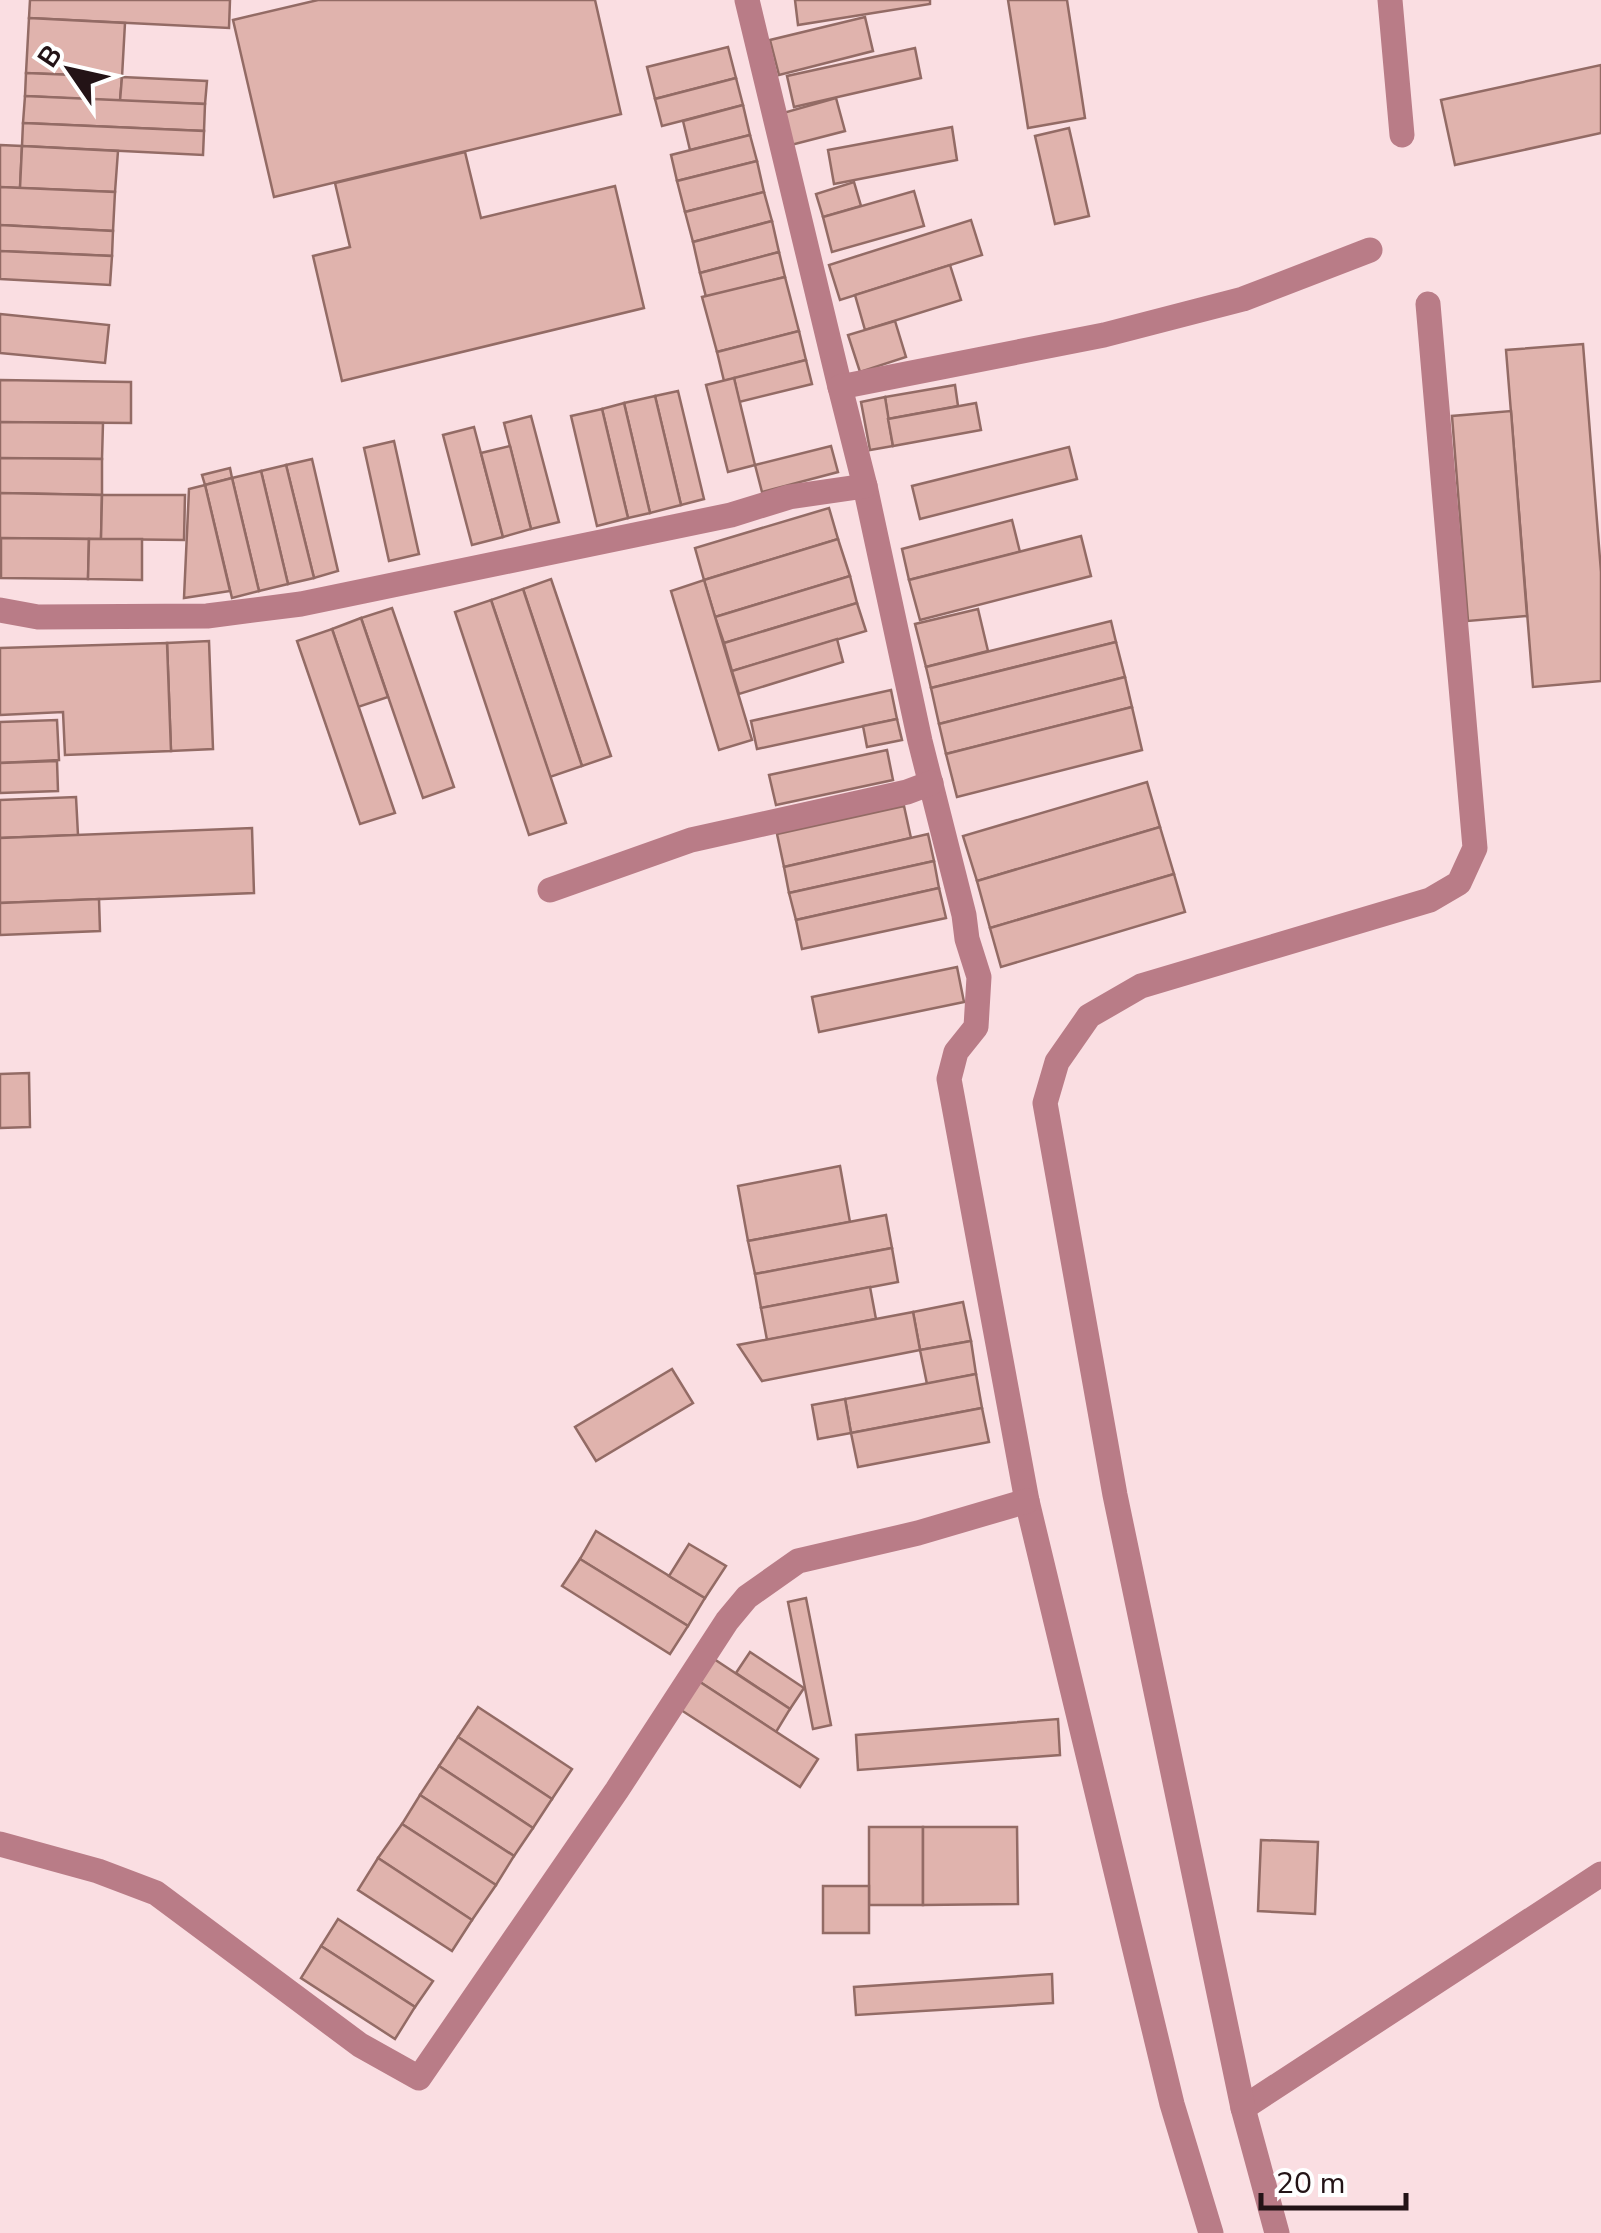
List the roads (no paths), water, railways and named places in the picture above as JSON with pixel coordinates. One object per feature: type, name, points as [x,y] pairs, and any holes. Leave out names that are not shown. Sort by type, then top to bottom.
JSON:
[{"type":"street","points":[[747,0],[979,978],[976,1027],[956,1052],[949,1079],[1027,1500],[1172,2104],[1212,2233]]},
{"type":"street","points":[[1390,0],[1402,134]]},
{"type":"street","points":[[840,387],[1104,334],[1226,304],[1370,250]]},
{"type":"street","points":[[1277,2233],[1243,2108],[1116,1495],[1045,1103],[1057,1062],[1089,1016],[1141,986],[1430,900],[1458,883],[1475,848],[1428,304]]},
{"type":"street","points":[[0,610],[38,617],[206,616],[301,604],[731,515],[789,498],[865,486]]},
{"type":"street","points":[[550,890],[690,840],[931,783]]},
{"type":"street","points":[[0,1844],[98,1871],[156,1892],[360,2045],[419,2078],[746,1597],[798,1561],[918,1533],[1027,1500]]},
{"type":"street","points":[[1243,2108],[1601,1874]]}]
